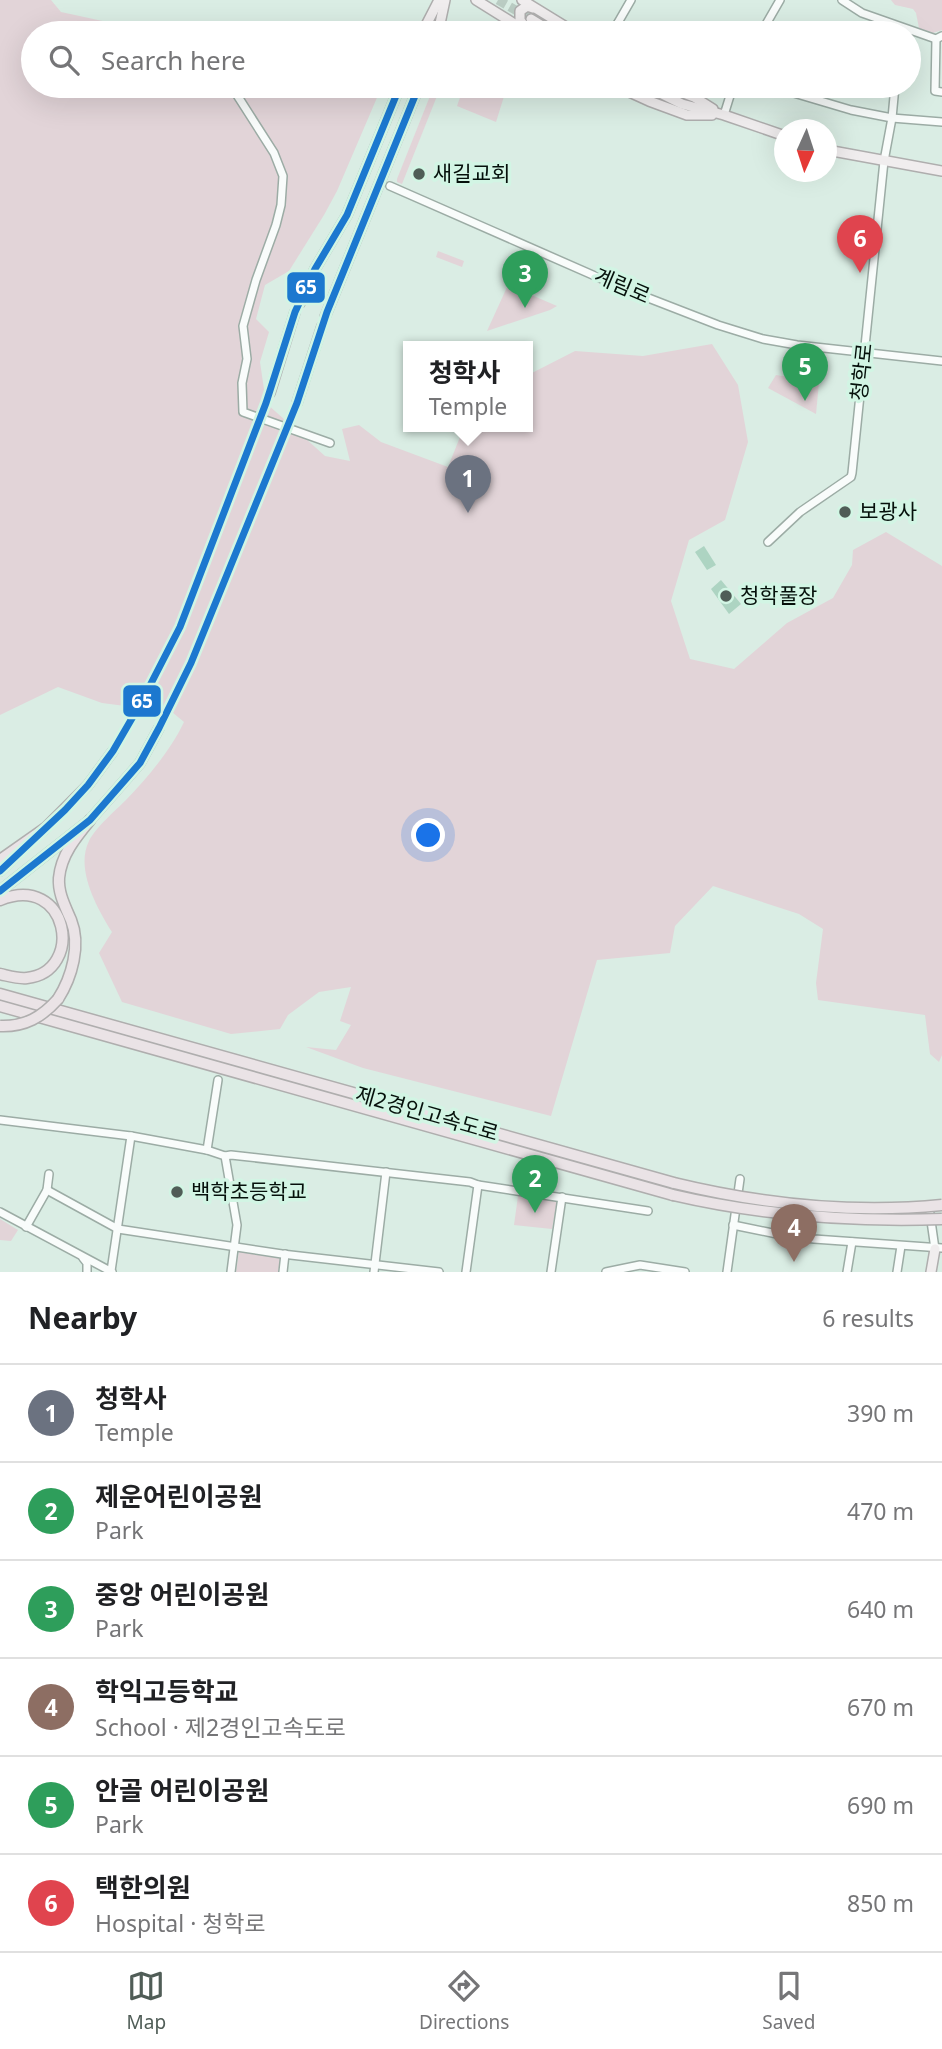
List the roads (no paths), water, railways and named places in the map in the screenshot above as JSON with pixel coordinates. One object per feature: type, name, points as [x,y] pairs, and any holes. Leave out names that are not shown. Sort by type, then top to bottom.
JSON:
[{"type":"highway","points":[[0,1026],[33,1020],[46,1012],[66,985],[75,945],[73,926],[59,889],[60,873],[68,850],[90,820]]},
{"type":"highway","points":[[0,860],[44,829]]},
{"type":"highway","points":[[0,900],[22,895],[43,901],[58,915],[62,933],[59,953],[44,972],[26,978],[0,974]]},
{"type":"highway","name":"제2경인고속도로","points":[[0,994],[674,1183],[727,1195],[801,1205],[881,1208],[942,1203]]},
{"type":"highway","name":"제2경인고속도로","points":[[0,1006],[673,1195],[744,1209],[816,1218],[942,1219]]},
{"type":"main road","points":[[428,21],[439,0]]},
{"type":"main road","points":[[442,21],[445,0]]},
{"type":"main road","points":[[476,0],[510,21]]},
{"type":"main road","points":[[522,0],[556,21]]},
{"type":"main road","points":[[521,21],[520,11],[527,6],[535,9]]},
{"type":"main road","points":[[270,393],[297,307],[315,269],[347,215],[395,98]]},
{"type":"main road","points":[[297,403],[323,321],[414,98]]},
{"type":"main road","points":[[641,98],[687,115],[724,116]]},
{"type":"main road","points":[[670,98],[774,132]]},
{"type":"main road","points":[[696,98],[724,116]]},
{"type":"main road","points":[[837,152],[942,171]]},
{"type":"main road","points":[[0,891],[90,820],[140,763],[159,728]]},
{"type":"main road","points":[[0,871],[88,785],[113,751]]},
{"type":"main road","points":[[931,1272],[939,1249]]},
{"type":"street","points":[[619,21],[631,0]]},
{"type":"street","points":[[768,21],[780,0]]},
{"type":"street","points":[[842,0],[879,21]]},
{"type":"street","points":[[921,34],[939,37],[935,91],[942,92]]},
{"type":"street","points":[[240,98],[274,153],[283,176],[281,205],[276,225],[243,326],[247,359],[242,383],[243,412],[330,443]]},
{"type":"street","points":[[724,116],[729,98]]},
{"type":"street","points":[[810,98],[892,118],[942,122]]},
{"type":"street","name":"청학로","points":[[768,542],[800,512],[851,477],[884,162],[894,98]]},
{"type":"street","name":"계림로","points":[[390,186],[620,287],[718,325],[763,339],[942,361]]},
{"type":"street","points":[[207,1150],[218,1080]]},
{"type":"street","points":[[0,1120],[131,1136],[207,1150],[225,1156],[470,1182],[648,1211]]},
{"type":"street","points":[[0,1212],[111,1272],[131,1136]]},
{"type":"street","points":[[225,1156],[237,1220],[231,1272]]},
{"type":"street","points":[[374,1268],[386,1172]]},
{"type":"street","points":[[26,1227],[47,1190],[49,1174]]},
{"type":"street","points":[[727,1272],[740,1180]]},
{"type":"street","points":[[466,1272],[478,1185]]},
{"type":"street","points":[[47,1190],[118,1229],[374,1268],[439,1272]]},
{"type":"street","points":[[551,1272],[562,1197]]},
{"type":"street","points":[[733,1225],[777,1234],[939,1249],[929,1207],[942,1203]]},
{"type":"street","points":[[847,1272],[852,1242]]},
{"type":"street","points":[[897,1272],[901,1246]]},
{"type":"street","points":[[283,1272],[285,1254]]},
{"type":"street","points":[[79,1255],[88,1263],[87,1272]]},
{"type":"street","points":[[606,1272],[640,1265],[685,1272]]},
{"type":"tunnel","points":[[498,0],[531,19]]},
{"type":"tunnel","points":[[113,751],[180,627],[270,393]]},
{"type":"tunnel","points":[[159,728],[191,663],[297,403]]},
{"type":"place","name":"새길교회","points":[[419,174]]},
{"type":"place","name":"택한의원","points":[[860,273]]},
{"type":"place","name":"중앙 어린이공원","points":[[525,308]]},
{"type":"place","name":"안골 어린이공원","points":[[805,401]]},
{"type":"place","name":"보광사","points":[[845,512]]},
{"type":"place","name":"청학사","points":[[468,513]]},
{"type":"place","name":"청학풀장","points":[[726,596]]},
{"type":"place","name":"백학초등학교","points":[[177,1192]]},
{"type":"place","name":"제운어린이공원","points":[[535,1213]]},
{"type":"place","name":"학익고등학교","points":[[794,1262]]}]
